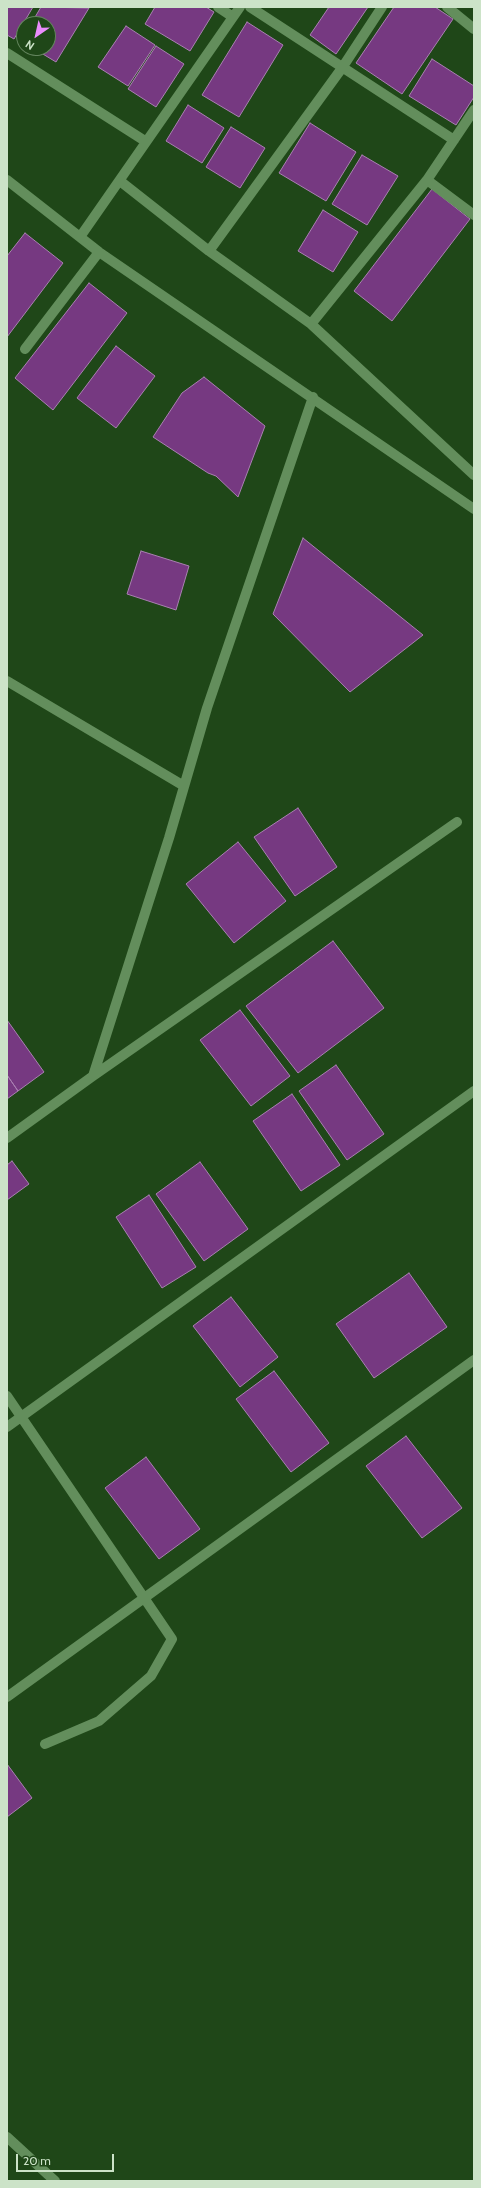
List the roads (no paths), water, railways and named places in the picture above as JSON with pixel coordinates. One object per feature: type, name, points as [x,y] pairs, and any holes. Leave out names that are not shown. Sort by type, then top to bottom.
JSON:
[{"type":"street","points":[[218,7],[233,17]]},
{"type":"street","points":[[80,237],[120,181],[145,141],[240,7]]},
{"type":"street","points":[[250,7],[454,140]]},
{"type":"street","points":[[209,251],[342,68],[382,7]]},
{"type":"street","points":[[447,7],[474,29]]},
{"type":"street","points":[[7,53],[145,141]]},
{"type":"street","points":[[311,324],[427,180],[474,110]]},
{"type":"street","points":[[7,180],[99,252],[313,397],[474,510]]},
{"type":"street","points":[[427,180],[474,215]]},
{"type":"street","points":[[120,181],[209,251],[311,324],[474,475]]},
{"type":"street","points":[[24,350],[99,252]]},
{"type":"street","points":[[93,1076],[169,838],[206,708],[313,397]]},
{"type":"street","points":[[7,681],[184,786]]},
{"type":"street","points":[[7,1138],[93,1076],[458,822]]},
{"type":"street","points":[[7,1427],[474,1091]]},
{"type":"street","points":[[7,1697],[474,1360]]},
{"type":"street","points":[[7,1396],[172,1638],[151,1676],[99,1721],[45,1744]]},
{"type":"street","points":[[7,2137],[55,2181]]}]
